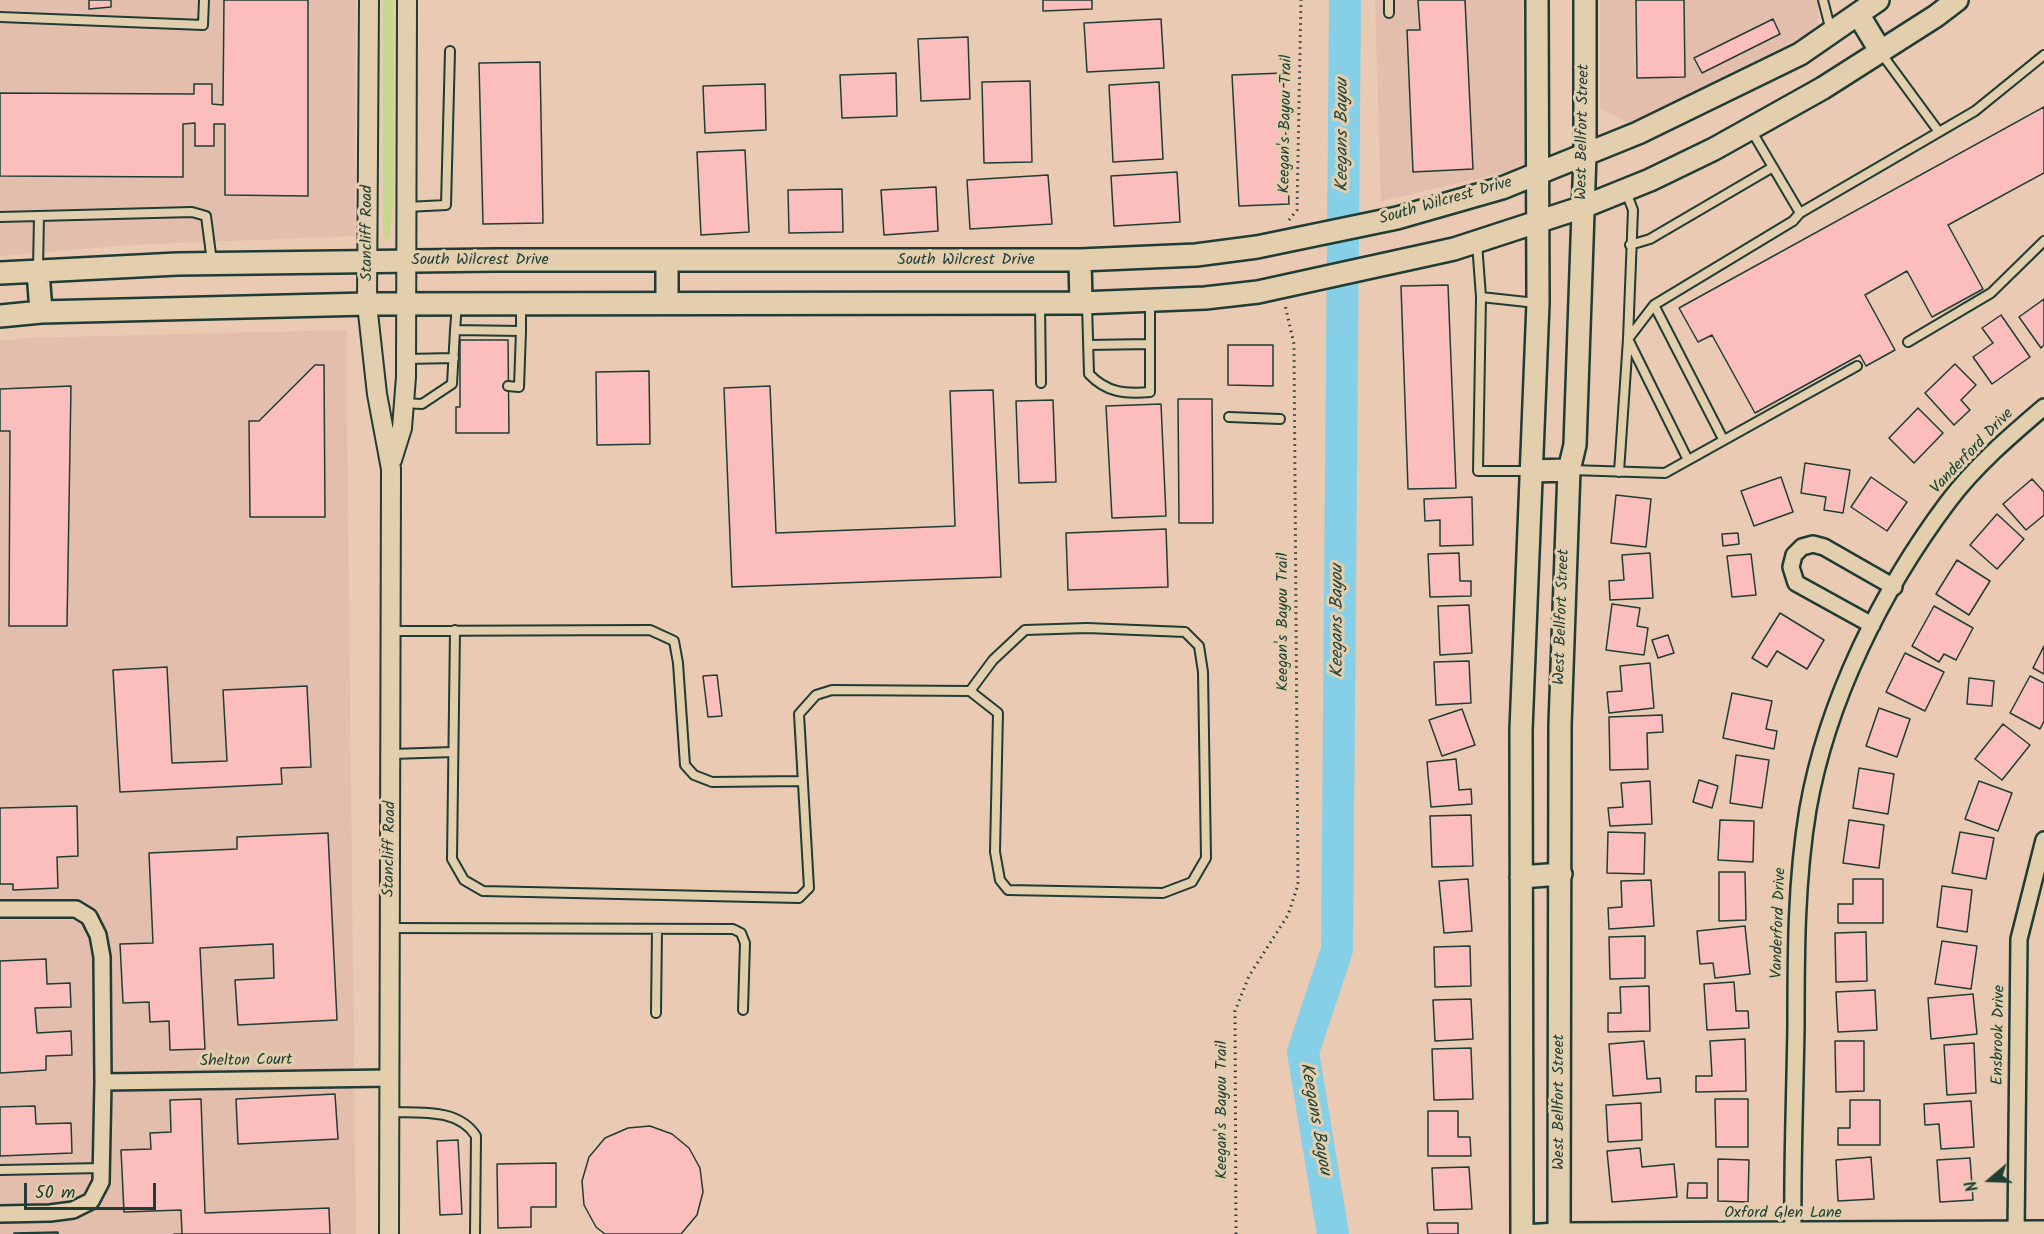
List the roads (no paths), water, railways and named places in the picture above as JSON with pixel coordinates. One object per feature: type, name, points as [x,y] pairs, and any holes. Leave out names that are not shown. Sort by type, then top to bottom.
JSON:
[{"type":"main road","points":[[1522,1234],[1521,730],[1538,303],[1537,0]]},
{"type":"main road","name":"West Bellfort Street","points":[[1559,1232],[1560,725],[1569,470],[1575,445],[1585,154],[1585,0]]},
{"type":"main road","name":"South Wilcrest Drive","points":[[0,273],[212,264],[368,262],[1080,260],[1196,255],[1283,243],[1386,220],[1502,188],[1638,133],[1800,54],[1878,0]]},
{"type":"main road","points":[[0,316],[41,312],[367,304],[1084,303],[1205,298],[1282,288],[1477,242],[1538,223],[1626,190],[1750,129],[1881,52],[1957,0]]},
{"type":"main road","points":[[1858,15],[1881,52]]},
{"type":"main road","points":[[1080,260],[1084,303]]},
{"type":"main road","points":[[667,262],[667,302]]},
{"type":"main road","points":[[38,271],[41,312]]},
{"type":"main road","points":[[1531,471],[1569,470]]},
{"type":"main road","points":[[1521,877],[1561,874]]},
{"type":"street","name":"Stancliff Road","points":[[369,0],[367,304],[377,394],[391,465],[389,1234]]},
{"type":"street","name":"Stancliff Road","points":[[391,465],[402,428],[406,359],[407,0]]},
{"type":"street","name":"Vanderford Drive","points":[[1793,1233],[1796,937],[1799,875],[1809,807],[1829,725],[1872,625],[1949,501],[2005,440],[2044,407]]},
{"type":"street","points":[[1872,625],[1801,586],[1791,572],[1794,555],[1808,545],[1819,545],[1894,587]]},
{"type":"street","name":"Ensbrook Drive","points":[[2016,1232],[2019,939],[2044,840]]},
{"type":"street","points":[[0,909],[76,909],[89,917],[98,935],[102,957],[104,1082],[101,1182],[91,1201],[73,1210],[0,1214]]},
{"type":"street","name":"Shelton Court","points":[[104,1082],[390,1078]]},
{"type":"street","name":"Oxford Glen Lane","points":[[1522,1234],[1559,1232],[2016,1232],[2044,1229]]},
{"type":"lane","points":[[0,17],[203,25],[204,0]]},
{"type":"lane","points":[[1389,0],[1389,13]]},
{"type":"lane","points":[[1823,0],[1832,33]]},
{"type":"lane","points":[[407,207],[446,205],[450,51]]},
{"type":"lane","points":[[1881,52],[1940,132]]},
{"type":"lane","points":[[1628,339],[1654,305],[1793,221],[1800,213],[1975,111],[2044,55]]},
{"type":"lane","points":[[1750,129],[1800,213]]},
{"type":"lane","points":[[1630,245],[1650,239],[1773,167]]},
{"type":"lane","points":[[1620,472],[1633,210],[1626,190]]},
{"type":"lane","points":[[0,217],[192,212],[206,216],[212,264]]},
{"type":"lane","points":[[38,271],[39,216]]},
{"type":"lane","points":[[1477,242],[1481,297],[1478,471],[1531,471]]},
{"type":"lane","points":[[1908,342],[1991,293],[2044,242]]},
{"type":"lane","points":[[1481,297],[1538,303]]},
{"type":"lane","points":[[1084,303],[1089,374],[1100,386],[1125,394],[1150,392],[1150,300]]},
{"type":"lane","points":[[1040,303],[1041,383]]},
{"type":"lane","points":[[404,403],[422,404],[456,385],[454,358],[457,304]]},
{"type":"lane","points":[[508,386],[519,387],[521,304]]},
{"type":"lane","points":[[1654,305],[1723,439]]},
{"type":"lane","points":[[455,330],[521,331]]},
{"type":"lane","points":[[487,330],[487,340]]},
{"type":"lane","points":[[1628,339],[1688,460]]},
{"type":"lane","points":[[1088,345],[1150,344]]},
{"type":"lane","points":[[406,359],[454,358]]},
{"type":"lane","points":[[1569,470],[1665,473],[1857,366]]},
{"type":"lane","points":[[1230,417],[1280,418]]},
{"type":"lane","points":[[455,630],[452,859],[464,880],[483,891],[799,898],[809,888],[799,714],[816,695],[832,690],[970,691],[998,713],[995,852],[1000,880],[1008,890],[1163,893],[1191,882],[1206,858],[1203,672],[1199,646],[1185,632],[1087,628],[1025,630],[993,660],[970,691]]},
{"type":"lane","points":[[391,631],[651,630],[674,641],[678,663],[685,765],[694,775],[712,782],[802,781]]},
{"type":"lane","points":[[392,754],[453,752]]},
{"type":"lane","points":[[390,928],[733,929],[741,933],[745,943],[743,1010]]},
{"type":"lane","points":[[656,1012],[657,929]]},
{"type":"lane","points":[[390,1112],[455,1117],[471,1128],[476,1136],[475,1234]]},
{"type":"lane","points":[[0,1170],[102,1168]]},
{"type":"waterway","name":"Keegans Bayou","points":[[1333,1234],[1303,1052],[1337,950],[1345,0]]}]
